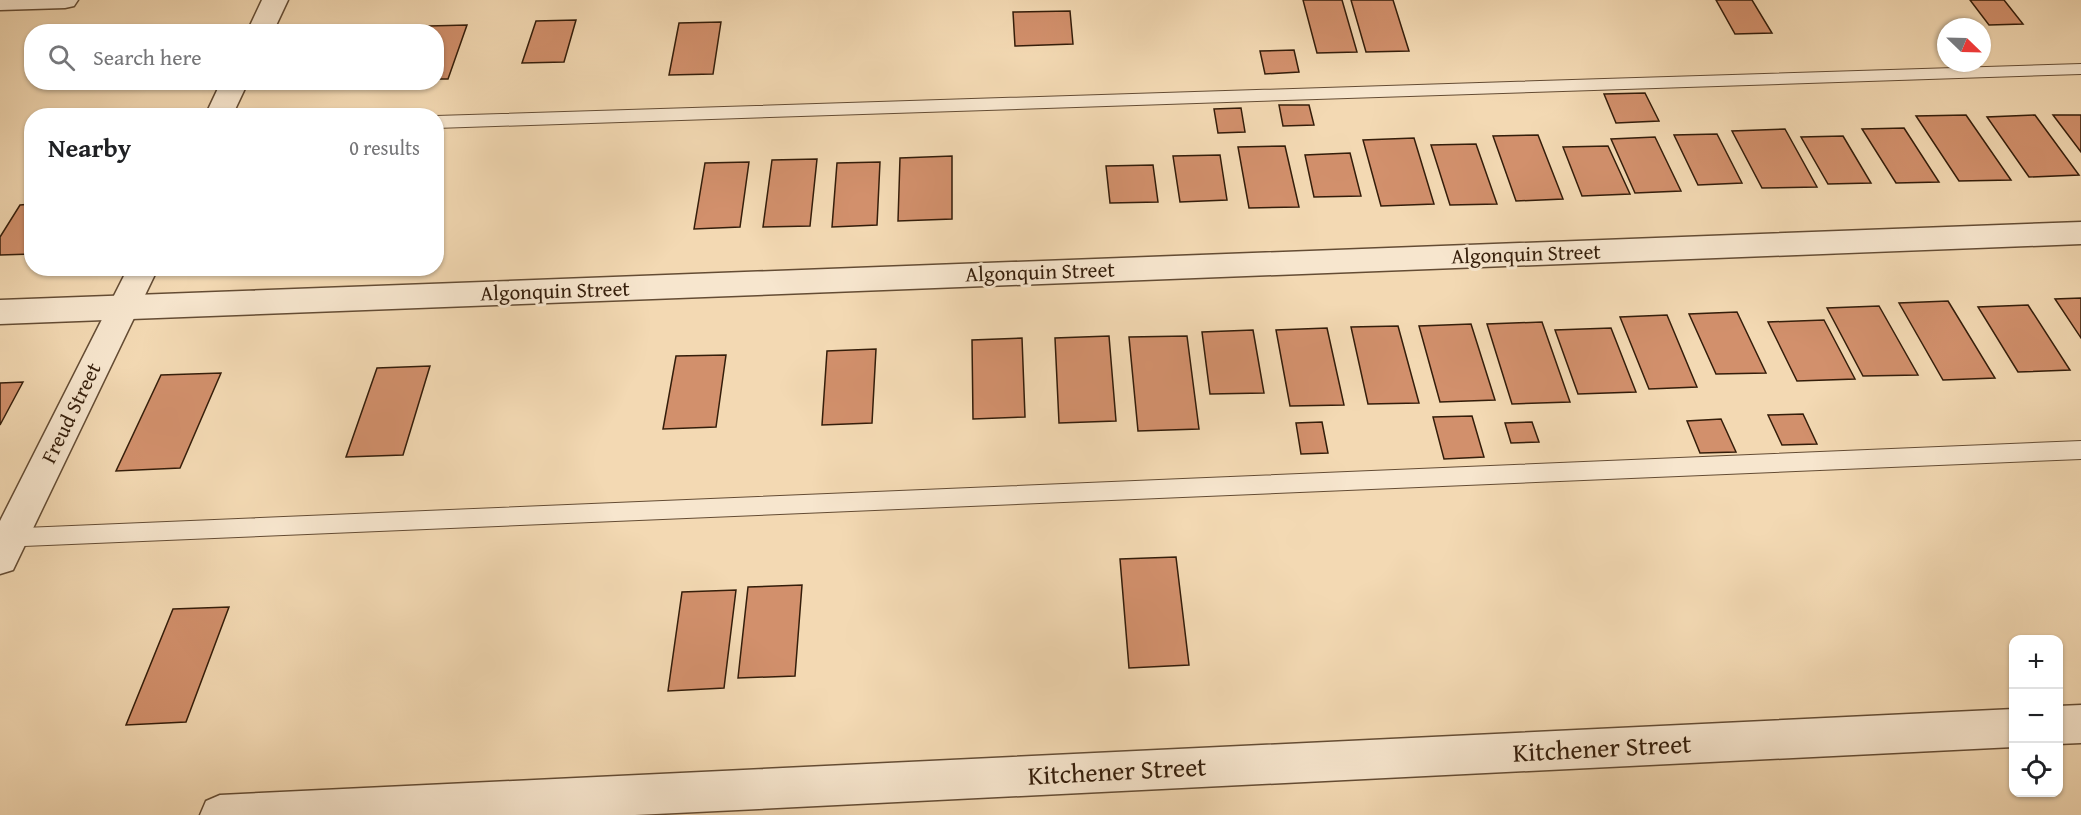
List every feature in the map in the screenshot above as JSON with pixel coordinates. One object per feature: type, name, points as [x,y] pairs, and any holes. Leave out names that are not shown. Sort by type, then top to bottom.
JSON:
[{"type":"street","points":[[0,2],[65,0]]},
{"type":"street","points":[[264,24],[275,0]]},
{"type":"street","points":[[222,108],[230,90]]},
{"type":"street","name":"Algonquin Street","points":[[0,312],[2081,233]]},
{"type":"street","name":"Freud Street","points":[[3,545],[139,276]]},
{"type":"street","points":[[2063,726],[2081,724]]},
{"type":"street","name":"Kitchener Street","points":[[219,815],[2009,728]]},
{"type":"lane","points":[[444,122],[2081,69]]},
{"type":"lane","points":[[3,545],[2081,450]]},
{"type":"building","points":[[1303,0],[1342,0],[1357,52],[1317,53]]},
{"type":"building","points":[[1351,0],[1393,0],[1409,51],[1366,52]]},
{"type":"building","points":[[1716,0],[1752,0],[1772,33],[1735,34]]},
{"type":"building","points":[[1970,0],[2004,0],[2023,24],[1991,25],[1991,18],[1984,18]]},
{"type":"building","points":[[1070,11],[1073,44],[1015,46],[1013,12]]},
{"type":"building","points":[[576,20],[564,62],[522,63],[536,21]]},
{"type":"building","points":[[721,22],[713,74],[669,75],[679,23]]},
{"type":"building","points":[[467,25],[448,79],[444,79],[444,26]]},
{"type":"building","points":[[1294,50],[1299,72],[1265,74],[1260,51]]},
{"type":"building","points":[[1645,93],[1659,121],[1616,123],[1604,94]]},
{"type":"building","points":[[1279,105],[1309,105],[1314,125],[1283,126]]},
{"type":"building","points":[[1241,108],[1245,132],[1218,133],[1214,109]]},
{"type":"building","points":[[1966,115],[2011,180],[1959,181],[1916,116]]},
{"type":"building","points":[[2035,115],[2079,175],[2029,177],[1987,117]]},
{"type":"building","points":[[2053,115],[2081,115],[2081,152]]},
{"type":"building","points":[[1904,128],[1939,182],[1896,183],[1862,129]]},
{"type":"building","points":[[1785,129],[1817,187],[1762,188],[1732,131]]},
{"type":"building","points":[[1717,134],[1742,183],[1698,185],[1674,135]]},
{"type":"building","points":[[1538,135],[1563,199],[1516,201],[1493,136]]},
{"type":"building","points":[[1843,136],[1871,183],[1828,184],[1801,137]]},
{"type":"building","points":[[1655,137],[1681,191],[1635,193],[1611,139]]},
{"type":"building","points":[[1414,138],[1434,204],[1381,206],[1363,140]]},
{"type":"building","points":[[1476,144],[1497,204],[1450,205],[1431,145]]},
{"type":"building","points":[[1285,146],[1299,207],[1249,208],[1238,147]]},
{"type":"building","points":[[1608,146],[1630,194],[1582,196],[1563,147]]},
{"type":"building","points":[[1350,153],[1361,196],[1314,197],[1305,155]]},
{"type":"building","points":[[1220,155],[1227,200],[1180,202],[1173,156]]},
{"type":"building","points":[[952,156],[952,219],[898,221],[900,158]]},
{"type":"building","points":[[817,159],[810,226],[763,227],[772,160]]},
{"type":"building","points":[[749,162],[740,227],[694,229],[705,163]]},
{"type":"building","points":[[880,162],[877,225],[832,227],[837,163]]},
{"type":"building","points":[[1153,165],[1158,202],[1110,203],[1106,166]]},
{"type":"building","points":[[20,205],[24,205],[24,254],[0,255],[0,237]]},
{"type":"building","points":[[2081,298],[2081,338],[2055,299]]},
{"type":"building","points":[[1948,301],[1995,378],[1943,380],[1899,303]]},
{"type":"building","points":[[2028,305],[2070,370],[2018,372],[1978,307]]},
{"type":"building","points":[[1879,306],[1918,375],[1863,376],[1827,308]]},
{"type":"building","points":[[1737,312],[1766,373],[1716,374],[1689,314]]},
{"type":"building","points":[[1667,315],[1697,387],[1649,389],[1620,317]]},
{"type":"building","points":[[1824,320],[1855,379],[1797,381],[1768,322]]},
{"type":"building","points":[[1542,322],[1570,402],[1512,404],[1487,324]]},
{"type":"building","points":[[1471,324],[1495,400],[1440,402],[1419,326]]},
{"type":"building","points":[[1398,326],[1419,403],[1368,404],[1351,327]]},
{"type":"building","points":[[1327,328],[1344,405],[1290,406],[1276,330]]},
{"type":"building","points":[[1611,328],[1636,392],[1578,394],[1555,330]]},
{"type":"building","points":[[1253,330],[1264,393],[1210,394],[1202,332]]},
{"type":"building","points":[[1109,336],[1116,421],[1059,423],[1055,338]]},
{"type":"building","points":[[1187,336],[1199,429],[1138,431],[1129,337]]},
{"type":"building","points":[[1022,338],[1025,417],[973,419],[972,340]]},
{"type":"building","points":[[876,349],[872,423],[822,425],[827,351]]},
{"type":"building","points":[[726,355],[716,427],[663,429],[676,356]]},
{"type":"building","points":[[430,366],[403,455],[346,457],[377,368]]},
{"type":"building","points":[[221,373],[180,468],[116,471],[161,375]]},
{"type":"building","points":[[23,382],[0,425],[0,383]]},
{"type":"building","points":[[1803,414],[1817,444],[1782,445],[1768,415]]},
{"type":"building","points":[[1472,416],[1484,457],[1444,459],[1433,417]]},
{"type":"building","points":[[1721,419],[1736,452],[1700,453],[1687,421]]},
{"type":"building","points":[[1322,422],[1328,453],[1301,454],[1296,423]]},
{"type":"building","points":[[1532,422],[1539,442],[1511,443],[1505,423]]},
{"type":"building","points":[[1176,557],[1189,665],[1129,668],[1120,559]]},
{"type":"building","points":[[802,585],[795,676],[738,678],[748,587]]},
{"type":"building","points":[[736,590],[724,688],[668,691],[682,592]]},
{"type":"building","points":[[229,607],[186,722],[126,725],[173,609]]}]
